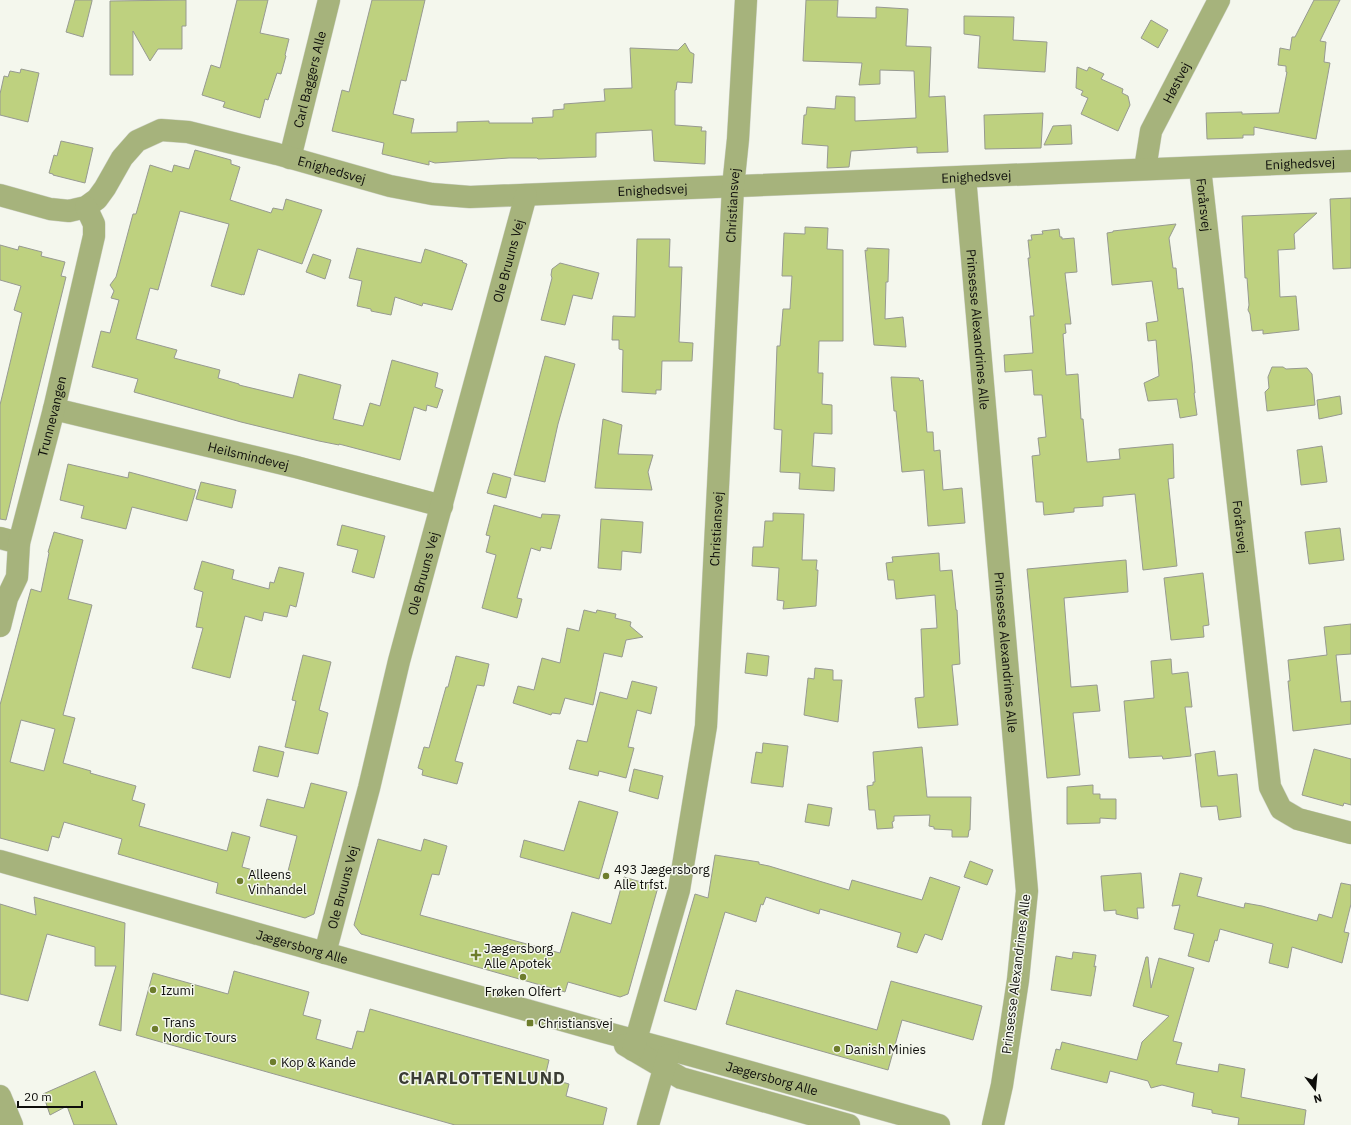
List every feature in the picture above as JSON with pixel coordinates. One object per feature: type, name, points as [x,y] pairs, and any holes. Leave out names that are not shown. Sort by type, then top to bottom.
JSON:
[{"type":"street","name":"Carl Baggers Alle","points":[[290,158],[329,0]]},
{"type":"street","name":"Christiansvej","points":[[635,1045],[679,890],[706,726],[733,187],[738,139],[746,0]]},
{"type":"street","name":"Høstvej","points":[[1145,169],[1151,131],[1218,0]]},
{"type":"street","name":"Enighedsvej","points":[[0,195],[50,209],[69,211],[86,206],[97,198],[106,188],[122,158],[137,141],[161,130],[188,132],[290,158],[390,186],[432,194],[470,197],[526,196],[1351,161]]},
{"type":"street","name":"Forårsvej","points":[[1200,168],[1270,787],[1281,809],[1298,819],[1351,833]]},
{"type":"street","name":"Prinsesse Alexandrines Alle","points":[[965,178],[1027,892],[1018,980],[1002,1085],[993,1125]]},
{"type":"street","name":"Ole Bruuns Vej","points":[[325,953],[369,788],[400,661],[526,196]]},
{"type":"street","name":"Trunnevangen","points":[[0,626],[7,598],[17,577],[10,540],[54,409],[94,236],[94,224],[86,206]]},
{"type":"street","name":"Heilsmindevej","points":[[54,409],[296,467],[442,506]]},
{"type":"street","name":"Jægersborg Alle","points":[[0,861],[604,1032],[667,1059],[939,1125]]},
{"type":"street","name":"Jægersborg Alle","points":[[667,1059],[681,1078],[849,1125]]},
{"type":"street","points":[[648,1125],[667,1059]]},
{"type":"street","points":[[0,1096],[12,1125]]},
{"type":"building","points":[[75,0],[92,0],[83,37],[66,32]]},
{"type":"building","points":[[186,0],[186,26],[182,26],[182,49],[158,49],[150,61],[133,31],[133,75],[110,75],[110,1]]},
{"type":"building","points":[[237,0],[268,0],[260,33],[289,39],[281,74],[277,73],[268,100],[265,99],[260,118],[223,107],[225,102],[202,95],[211,65],[220,68]]},
{"type":"building","points":[[372,0],[425,0],[406,81],[401,80],[393,114],[414,119],[411,133],[457,132],[457,122],[489,121],[489,123],[533,123],[532,118],[553,117],[553,110],[564,109],[564,104],[605,101],[604,89],[632,88],[630,48],[678,50],[685,43],[690,52],[694,54],[692,83],[677,82],[675,90],[675,125],[702,127],[701,131],[706,131],[705,164],[654,161],[652,130],[596,133],[596,157],[538,159],[509,158],[435,163],[429,161],[429,165],[382,154],[384,143],[332,131],[342,90],[349,92]]},
{"type":"building","points":[[806,0],[838,0],[837,17],[876,18],[876,7],[908,9],[906,46],[931,47],[929,97],[945,96],[948,152],[917,153],[917,147],[851,151],[849,167],[827,168],[828,146],[802,144],[804,115],[806,115],[807,107],[835,109],[836,96],[855,97],[855,121],[916,118],[914,71],[880,70],[880,84],[859,85],[862,63],[803,61]]},
{"type":"building","points":[[1314,0],[1340,0],[1320,41],[1326,42],[1324,62],[1330,63],[1316,139],[1254,127],[1254,135],[1243,135],[1243,138],[1207,139],[1206,113],[1279,113],[1287,72],[1286,66],[1278,65],[1280,48],[1290,50],[1292,37],[1295,37]]},
{"type":"building","points":[[964,16],[1014,17],[1013,40],[1047,42],[1045,72],[978,68],[980,36],[964,34]]},
{"type":"building","points":[[1151,20],[1168,30],[1158,48],[1141,38]]},
{"type":"building","points":[[1077,67],[1087,71],[1089,67],[1104,74],[1101,79],[1123,89],[1122,93],[1128,96],[1130,105],[1118,131],[1081,114],[1088,98],[1081,95],[1083,91],[1076,88]]},
{"type":"building","points":[[21,69],[39,73],[28,122],[0,115],[0,94],[4,76],[8,77],[10,71],[20,73]]},
{"type":"building","points":[[1043,113],[1041,148],[985,149],[984,115]]},
{"type":"building","points":[[1071,125],[1072,144],[1044,145],[1053,126]]},
{"type":"building","points":[[61,141],[93,148],[85,183],[49,173],[54,155],[57,156]]},
{"type":"building","points":[[195,150],[231,160],[231,164],[240,167],[230,200],[271,213],[273,208],[283,210],[286,199],[322,210],[302,264],[258,249],[244,295],[211,286],[229,224],[180,211],[158,290],[150,288],[136,339],[177,350],[174,358],[220,370],[218,378],[239,385],[293,398],[299,374],[341,385],[333,419],[363,426],[370,403],[380,406],[392,360],[438,373],[435,387],[443,390],[437,408],[427,405],[426,411],[414,407],[400,460],[339,444],[319,441],[241,422],[134,392],[138,379],[92,367],[101,331],[110,333],[119,300],[111,298],[114,291],[110,285],[116,277],[133,214],[136,214],[150,165],[172,172],[174,165],[189,169]]},
{"type":"building","points":[[1351,198],[1351,268],[1333,269],[1330,199]]},
{"type":"building","points":[[1317,213],[1294,234],[1295,249],[1278,250],[1280,297],[1296,296],[1299,330],[1263,334],[1263,330],[1252,331],[1250,314],[1248,310],[1247,278],[1245,278],[1242,216]]},
{"type":"building","points":[[1176,224],[1169,238],[1173,268],[1176,268],[1178,289],[1183,288],[1197,415],[1180,418],[1177,399],[1148,401],[1144,383],[1159,376],[1156,340],[1148,341],[1146,323],[1158,321],[1152,281],[1112,285],[1107,233],[1113,231]]},
{"type":"building","points":[[805,227],[828,228],[827,249],[843,250],[843,341],[819,341],[818,373],[823,373],[822,404],[832,405],[832,434],[814,433],[812,466],[835,468],[834,491],[799,489],[800,473],[780,472],[782,430],[774,429],[777,346],[780,346],[783,309],[790,309],[792,276],[782,276],[784,233],[805,234]]},
{"type":"building","points":[[1059,229],[1060,237],[1062,237],[1062,239],[1074,238],[1077,272],[1065,273],[1071,324],[1065,324],[1066,333],[1063,334],[1066,375],[1078,374],[1081,419],[1083,419],[1087,462],[1120,459],[1119,449],[1173,444],[1174,478],[1168,479],[1177,566],[1143,570],[1135,494],[1103,497],[1103,506],[1074,508],[1074,512],[1044,515],[1043,502],[1036,502],[1032,456],[1040,455],[1038,438],[1046,437],[1042,395],[1034,395],[1032,370],[1005,372],[1004,355],[1033,353],[1030,316],[1034,316],[1028,258],[1030,258],[1028,240],[1032,240],[1031,235],[1043,234],[1042,231]]},
{"type":"building","points":[[637,239],[670,239],[669,267],[682,267],[679,342],[693,343],[692,361],[662,361],[661,390],[656,390],[656,394],[622,392],[623,350],[619,349],[619,340],[612,340],[613,316],[635,317]]},
{"type":"building","points":[[0,245],[18,250],[19,246],[42,252],[41,256],[65,262],[61,276],[66,277],[6,520],[0,519],[0,405],[22,313],[14,310],[21,286],[0,280]]},
{"type":"building","points":[[357,248],[421,263],[425,249],[463,261],[462,262],[467,264],[452,310],[423,303],[422,306],[395,297],[391,315],[371,311],[371,309],[357,306],[362,281],[349,278]]},
{"type":"building","points":[[867,248],[889,249],[885,319],[903,317],[906,347],[874,345],[865,250],[867,251]]},
{"type":"building","points":[[313,254],[331,260],[325,279],[306,272]]},
{"type":"building","points":[[560,263],[599,273],[592,299],[573,295],[565,325],[541,320],[552,278],[552,269]]},
{"type":"building","points":[[545,356],[575,364],[558,424],[545,482],[514,475]]},
{"type":"building","points":[[1272,367],[1283,367],[1286,369],[1307,368],[1312,374],[1315,405],[1267,411],[1265,392],[1269,388],[1268,377]]},
{"type":"building","points":[[891,377],[919,378],[920,381],[923,380],[927,432],[933,432],[934,451],[940,450],[943,490],[962,488],[965,523],[928,526],[924,470],[902,472]]},
{"type":"building","points":[[1340,396],[1342,414],[1319,419],[1317,400]]},
{"type":"building","points":[[603,419],[622,425],[618,454],[653,455],[648,472],[652,490],[595,488]]},
{"type":"building","points":[[1322,446],[1327,482],[1301,485],[1297,450]]},
{"type":"building","points":[[68,464],[128,478],[129,472],[196,490],[187,521],[132,507],[126,529],[81,518],[84,506],[60,500]]},
{"type":"building","points":[[493,473],[511,478],[506,498],[487,493]]},
{"type":"building","points":[[201,482],[236,490],[232,508],[196,499]]},
{"type":"building","points":[[494,505],[541,518],[542,514],[560,515],[551,549],[541,547],[540,551],[531,548],[517,598],[522,599],[517,618],[482,608],[496,555],[486,552],[490,536],[486,535]]},
{"type":"building","points":[[773,513],[804,514],[802,560],[817,560],[816,570],[818,570],[816,606],[783,609],[784,601],[777,600],[779,568],[752,566],[753,547],[763,547],[765,521],[773,521]]},
{"type":"building","points":[[601,519],[643,522],[641,553],[622,551],[621,570],[598,568]]},
{"type":"building","points":[[342,525],[385,536],[374,578],[352,572],[358,550],[337,545]]},
{"type":"building","points":[[1340,528],[1344,560],[1309,564],[1305,532]]},
{"type":"building","points":[[54,532],[83,540],[68,599],[92,605],[63,715],[75,718],[63,763],[91,771],[90,773],[136,786],[132,800],[145,804],[139,826],[227,851],[232,832],[250,837],[242,867],[286,879],[297,836],[260,826],[267,799],[304,808],[311,783],[347,792],[314,914],[305,918],[216,893],[218,883],[118,854],[122,839],[64,822],[59,838],[52,836],[48,851],[0,838],[0,705],[31,589],[41,592],[48,552]],"holes":[[[21,720],[55,729],[44,771],[10,762]]]},
{"type":"building","points":[[939,553],[940,571],[952,570],[957,610],[960,664],[952,665],[958,725],[918,728],[915,698],[924,697],[921,629],[937,628],[935,595],[896,599],[894,580],[888,580],[886,563],[893,562],[892,557]]},
{"type":"building","points":[[1126,560],[1128,592],[1064,598],[1071,687],[1097,685],[1100,711],[1073,713],[1080,775],[1047,778],[1027,569]]},
{"type":"building","points":[[202,561],[234,570],[232,579],[269,589],[270,582],[274,583],[279,567],[304,573],[296,607],[290,605],[287,617],[264,612],[262,621],[245,616],[230,678],[192,668],[203,628],[196,627],[203,592],[194,589]]},
{"type":"building","points":[[1203,573],[1209,625],[1203,626],[1204,637],[1171,640],[1164,578]]},
{"type":"building","points":[[584,610],[596,613],[597,610],[616,614],[615,618],[631,622],[630,626],[643,637],[626,640],[622,657],[604,653],[593,705],[565,698],[560,714],[552,713],[551,715],[513,703],[518,686],[534,690],[542,658],[560,663],[567,628],[579,631]]},
{"type":"building","points":[[1351,624],[1351,654],[1336,655],[1341,702],[1351,701],[1351,724],[1293,731],[1288,681],[1290,681],[1288,660],[1327,655],[1324,627]]},
{"type":"building","points":[[747,653],[769,656],[767,676],[745,673]]},
{"type":"building","points":[[303,655],[331,662],[319,710],[328,713],[318,754],[285,747],[296,701],[292,700]]},
{"type":"building","points":[[456,656],[489,664],[484,686],[477,685],[455,761],[463,763],[457,784],[422,775],[423,770],[418,768],[424,747],[429,748]]},
{"type":"building","points":[[1171,659],[1172,674],[1188,672],[1192,707],[1185,707],[1191,756],[1163,759],[1162,756],[1129,758],[1124,701],[1154,698],[1151,661]]},
{"type":"building","points":[[815,668],[833,670],[833,680],[842,680],[838,722],[804,715],[808,678],[814,679]]},
{"type":"building","points":[[632,681],[657,687],[651,714],[637,710],[628,747],[634,748],[626,778],[599,771],[598,776],[569,769],[577,740],[587,742],[600,692],[627,699]]},
{"type":"building","points":[[763,743],[788,746],[783,787],[751,783],[756,752],[762,753]]},
{"type":"building","points":[[259,746],[284,752],[278,777],[253,771]]},
{"type":"building","points":[[922,747],[927,797],[971,797],[970,830],[968,837],[952,837],[952,830],[934,829],[934,827],[929,826],[930,815],[894,816],[894,821],[892,822],[893,828],[877,829],[875,810],[869,810],[867,786],[873,785],[873,782],[875,782],[873,752]]},
{"type":"building","points":[[1314,749],[1351,759],[1351,805],[1344,803],[1343,806],[1302,795]]},
{"type":"building","points":[[1215,751],[1218,776],[1237,774],[1241,817],[1219,820],[1217,806],[1201,807],[1195,754]]},
{"type":"building","points":[[634,769],[663,776],[658,799],[629,791]]},
{"type":"building","points":[[1093,785],[1093,794],[1100,794],[1100,799],[1116,799],[1116,819],[1100,818],[1100,823],[1067,824],[1067,787]]},
{"type":"building","points":[[579,801],[618,812],[599,879],[520,857],[524,840],[564,851]]},
{"type":"building","points":[[808,804],[832,808],[829,826],[805,822]]},
{"type":"building","points":[[378,839],[421,851],[424,839],[447,846],[439,875],[432,874],[420,915],[560,953],[572,912],[611,924],[624,877],[658,887],[628,994],[620,997],[568,982],[565,992],[361,934],[354,925]]},
{"type":"building","points":[[715,855],[759,862],[759,864],[849,890],[852,880],[922,900],[930,877],[960,887],[942,940],[925,934],[917,953],[897,947],[901,933],[820,909],[819,914],[766,897],[763,905],[761,904],[756,922],[725,912],[696,1010],[664,1001],[695,894],[708,898]]},
{"type":"building","points":[[970,861],[993,870],[987,885],[964,877]]},
{"type":"building","points":[[1141,873],[1144,908],[1137,908],[1138,919],[1116,914],[1116,910],[1104,911],[1101,876]]},
{"type":"building","points":[[1180,873],[1202,878],[1197,896],[1244,908],[1245,903],[1262,906],[1317,921],[1319,914],[1332,918],[1341,883],[1351,885],[1351,904],[1344,932],[1349,933],[1342,963],[1292,947],[1288,968],[1269,963],[1273,944],[1220,929],[1217,941],[1215,940],[1209,962],[1188,956],[1194,934],[1174,929],[1180,905],[1172,906]]},
{"type":"building","points":[[34,897],[125,923],[121,1031],[99,1025],[116,966],[95,966],[95,947],[47,934],[28,1001],[0,994],[0,904],[36,915]]},
{"type":"building","points":[[1073,952],[1096,955],[1094,967],[1096,966],[1091,996],[1051,990],[1056,956],[1072,959]]},
{"type":"building","points":[[1146,957],[1148,957],[1151,988],[1159,958],[1194,968],[1173,1041],[1182,1043],[1176,1064],[1218,1072],[1219,1064],[1245,1069],[1241,1097],[1306,1110],[1304,1125],[1238,1125],[1239,1118],[1212,1113],[1212,1110],[1192,1106],[1194,1093],[1162,1085],[1151,1088],[1148,1081],[1110,1071],[1107,1083],[1051,1069],[1056,1049],[1060,1050],[1062,1042],[1137,1060],[1142,1042],[1169,1016],[1133,1006]]},
{"type":"building","points":[[234,971],[309,992],[303,1015],[321,1020],[316,1039],[352,1049],[357,1031],[364,1032],[370,1009],[549,1060],[545,1077],[569,1084],[566,1096],[607,1108],[603,1125],[455,1125],[136,1035],[153,973],[228,994]]},
{"type":"building","points":[[891,981],[982,1006],[973,1040],[902,1020],[888,1070],[726,1024],[736,990],[877,1030]]},
{"type":"building","points":[[95,1071],[117,1125],[74,1125],[67,1106],[50,1115],[43,1094]]},
{"type":"place","name":"493 Jægersborg Alle trfst.","points":[[606,876]]},
{"type":"place","name":"Alleens Vinhandel","points":[[240,881]]},
{"type":"place","name":"Jægersborg Alle Apotek","points":[[476,955]]},
{"type":"place","name":"Frøken Olfert","points":[[523,977]]},
{"type":"place","name":"Izumi","points":[[153,990]]},
{"type":"place","name":"Christiansvej","points":[[530,1023]]},
{"type":"place","name":"Trans Nordic Tours","points":[[155,1029]]},
{"type":"place","name":"Danish Minies","points":[[837,1049]]},
{"type":"place","name":"Kop & Kande","points":[[273,1062]]},
{"type":"district","name":"CHARLOTTENLUND","points":[[482,1078]]}]
